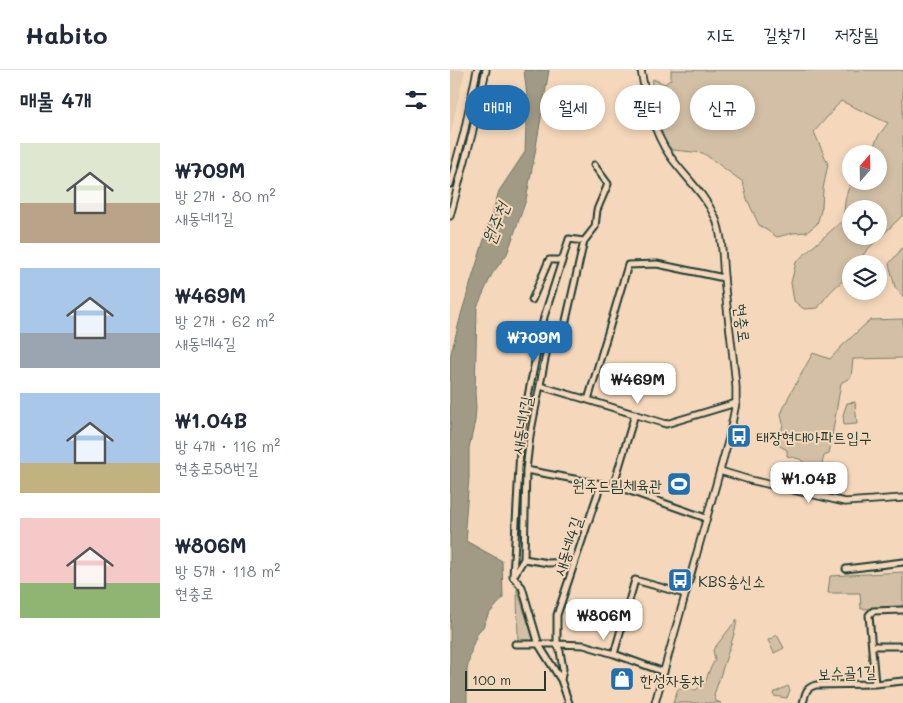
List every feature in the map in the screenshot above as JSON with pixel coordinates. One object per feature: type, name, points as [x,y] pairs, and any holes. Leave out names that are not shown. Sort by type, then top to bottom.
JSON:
[{"type":"street","points":[[450,184],[464,133],[477,70]]},
{"type":"street","points":[[450,216],[472,134],[486,70]]},
{"type":"street","name":"현충로","points":[[641,70],[658,135],[670,156],[709,205],[716,220],[721,238],[736,387],[736,403],[729,438],[655,703]]},
{"type":"street","name":"새동네1길","points":[[524,559],[526,470],[530,436],[551,329],[565,326],[584,241],[595,227],[597,210],[608,184],[594,166]]},
{"type":"street","points":[[561,680],[539,645],[522,587],[513,577],[521,431],[544,317],[569,238],[584,241]]},
{"type":"street","points":[[532,300],[549,260],[562,260]]},
{"type":"street","points":[[588,400],[628,265],[657,264],[724,278]]},
{"type":"street","points":[[540,386],[666,424],[736,403]]},
{"type":"street","points":[[612,487],[635,414]]},
{"type":"street","points":[[526,470],[626,490],[706,518]]},
{"type":"street","points":[[720,471],[750,480],[845,502],[903,498]]},
{"type":"street","name":"새동네4길","points":[[570,703],[561,680],[563,669],[557,644],[557,615],[601,484]]},
{"type":"street","points":[[513,577],[524,559],[548,562],[575,562]]},
{"type":"street","points":[[846,569],[903,562]]},
{"type":"street","points":[[614,654],[635,580],[685,594]]},
{"type":"street","points":[[875,684],[869,615],[873,612],[903,610]]},
{"type":"street","points":[[515,644],[584,645],[664,672]]},
{"type":"street","points":[[872,646],[903,646]]},
{"type":"street","name":"보수골1길","points":[[803,703],[806,690],[816,685],[875,684],[903,681]]},
{"type":"shaded area","points":[[450,70],[465,70],[450,135]]},
{"type":"shaded area","points":[[671,70],[903,70],[903,215],[887,231],[887,200],[845,200],[848,190],[888,190],[888,145],[874,145],[888,123],[841,101],[814,132],[828,164],[822,207],[817,224],[807,232],[777,237],[759,225],[747,199],[743,182],[703,153],[673,150],[662,141],[657,130],[680,130],[680,85],[652,85],[653,79],[665,84],[671,79]]},
{"type":"shaded area","points":[[842,221],[842,245],[872,245],[864,255],[842,255],[842,282],[818,308],[804,309],[794,301],[791,283],[796,262]]},
{"type":"shaded area","points":[[903,247],[903,297],[895,287],[889,264]]},
{"type":"shaded area","points":[[903,319],[903,358],[853,359],[851,377],[841,383],[829,454],[824,456],[819,475],[800,459],[787,456],[787,450],[778,445],[783,424],[781,414],[813,353],[830,359],[870,320]]},
{"type":"shaded area","points":[[855,402],[857,424],[844,425],[843,415],[847,403]]},
{"type":"shaded area","points":[[903,572],[903,607],[861,609],[860,593],[828,593],[830,576]]},
{"type":"shaded area","points":[[517,589],[534,642],[518,643]]},
{"type":"shaded area","points":[[737,619],[735,631],[714,695],[716,701],[721,703],[673,703],[678,689],[696,690],[706,681],[715,660],[713,650]]},
{"type":"shaded area","points":[[777,635],[784,648],[774,653],[768,640]]},
{"type":"shaded area","points":[[788,686],[790,690],[787,698],[774,696],[773,693]]},
{"type":"water","name":"원주천","points":[[524,70],[549,70],[546,85],[540,85],[540,123],[526,200],[507,254],[492,274],[477,307],[476,407],[469,448],[469,478],[465,526],[467,531],[466,541],[502,561],[503,598],[488,615],[472,647],[467,670],[467,703],[450,703],[450,357],[462,311],[499,191],[525,152],[526,130],[530,130],[530,85],[526,85]]},
{"type":"place","name":"태장현대아파트입구","points":[[739,436]]},
{"type":"place","name":"원주드림체육관","points":[[679,484]]},
{"type":"place","name":"KBS송신소","points":[[680,580]]},
{"type":"place","name":"한성자동차","points":[[622,679]]}]
